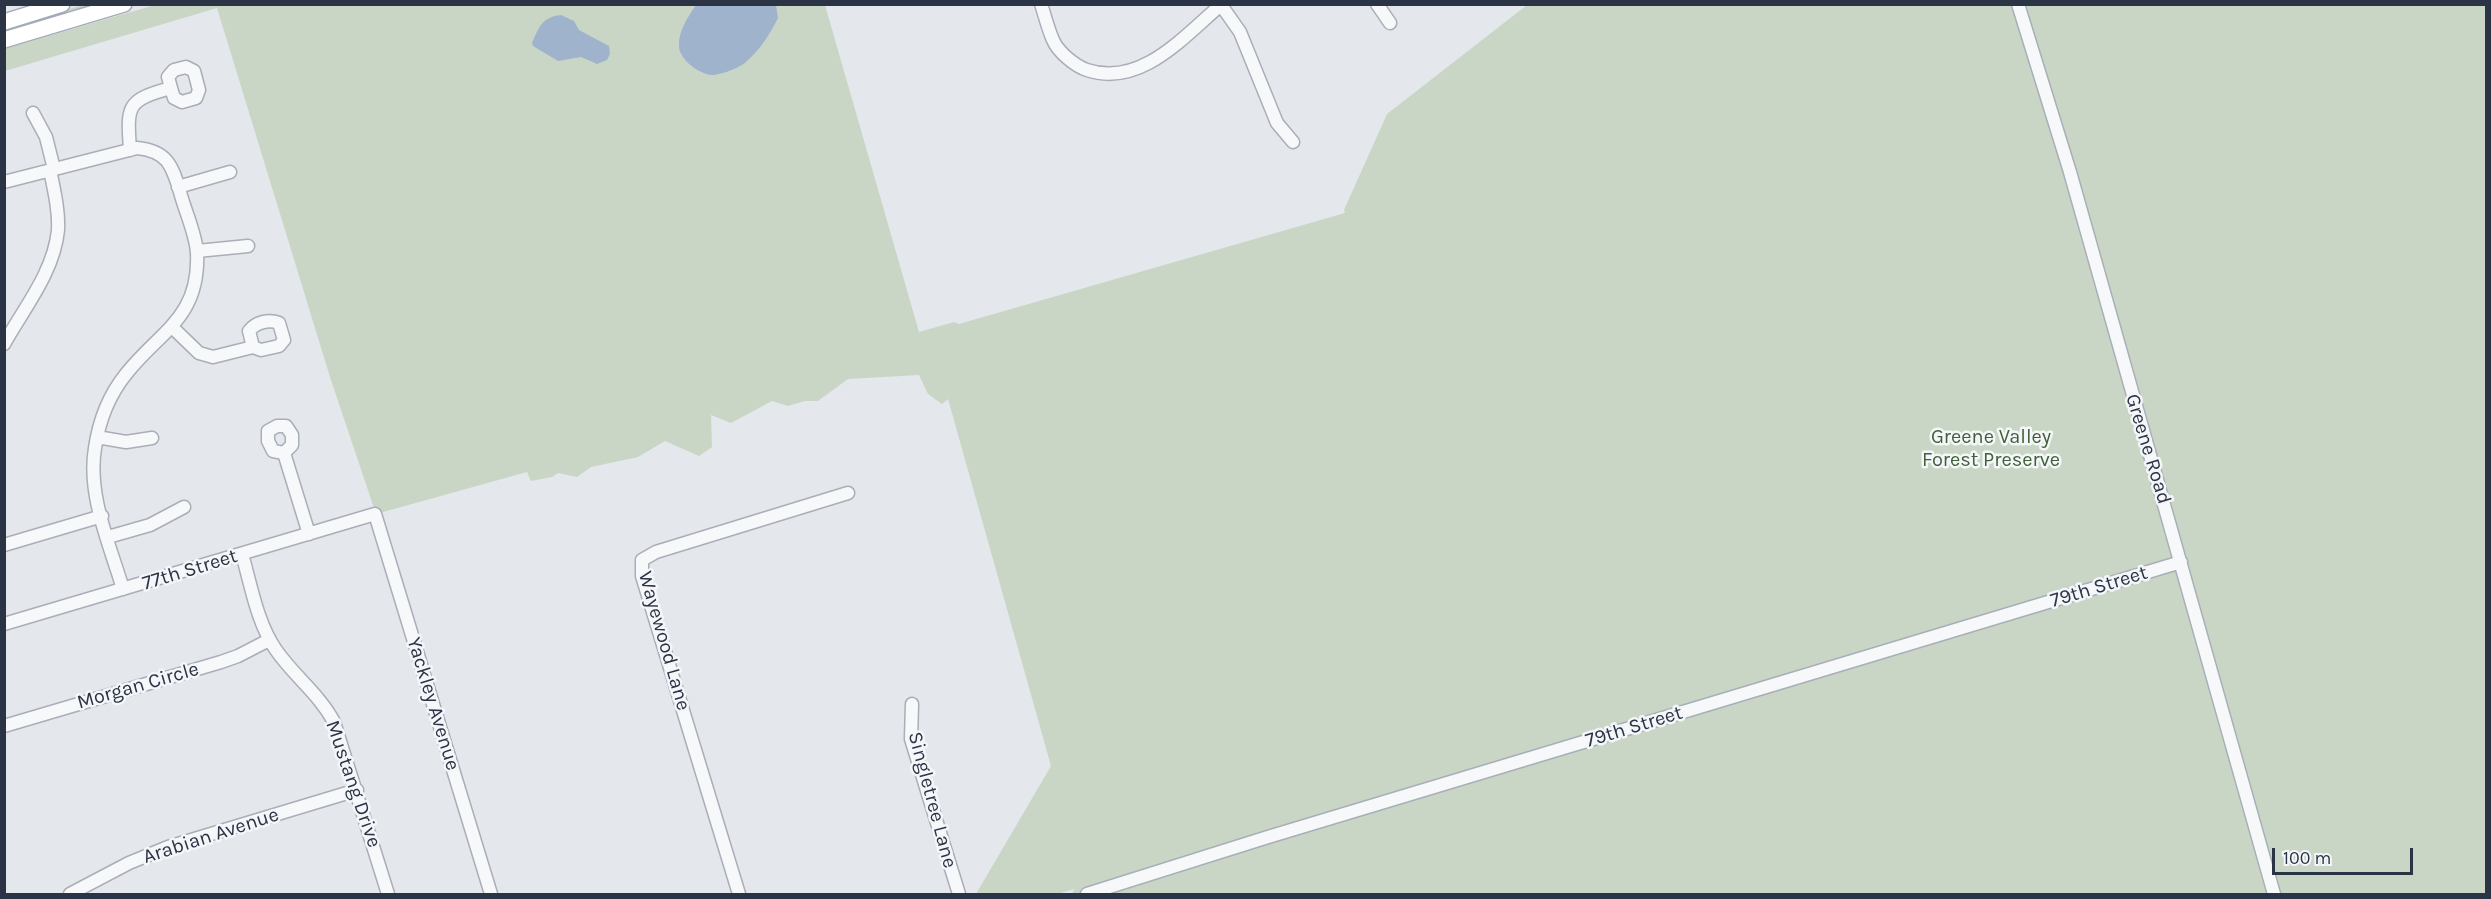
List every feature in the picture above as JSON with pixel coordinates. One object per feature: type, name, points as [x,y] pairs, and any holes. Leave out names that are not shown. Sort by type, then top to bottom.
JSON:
[{"type":"main road","points":[[4,22],[62,4]]},
{"type":"main road","points":[[4,40],[124,4]]},
{"type":"street","points":[[1041,4],[1054,42],[1066,56],[1079,68],[1110,75],[1120,75],[1146,65],[1222,5],[1240,32],[1277,123],[1293,142]]},
{"type":"street","points":[[1377,4],[1390,23]]},
{"type":"street","name":"Greene Road","points":[[2018,4],[2070,172],[2274,894]]},
{"type":"street","points":[[130,150],[128,116],[134,104],[145,96],[171,88]]},
{"type":"street","points":[[4,344],[44,275],[56,243],[58,212],[52,170],[46,137],[33,113]]},
{"type":"street","points":[[4,182],[130,150],[148,150],[161,155],[173,171],[197,250],[193,290],[181,316],[134,364],[120,382],[104,411],[97,437],[94,476],[102,516],[123,590]]},
{"type":"street","points":[[178,187],[230,172]]},
{"type":"street","points":[[197,250],[248,246]]},
{"type":"street","points":[[172,327],[207,357],[218,357],[254,347]]},
{"type":"street","points":[[97,437],[126,442],[152,438]]},
{"type":"street","points":[[284,453],[309,534]]},
{"type":"street","name":"Wayewood Lane","points":[[740,894],[642,576],[642,560],[648,555],[663,550],[848,493]]},
{"type":"street","points":[[108,537],[150,525],[184,507]]},
{"type":"street","name":"77th Street","points":[[4,624],[375,514]]},
{"type":"street","name":"Yackley Avenue","points":[[375,514],[491,894]]},
{"type":"street","points":[[4,545],[102,516]]},
{"type":"street","name":"Mustang Drive","points":[[242,554],[270,640],[276,651],[328,711],[340,736],[388,894]]},
{"type":"street","name":"79th Street","points":[[1087,894],[1268,837],[2181,562]]},
{"type":"street","name":"Morgan Circle","points":[[4,726],[221,662],[270,640]]},
{"type":"street","name":"Singletree Lane","points":[[912,704],[911,739],[959,894]]},
{"type":"street","name":"Arabian Avenue","points":[[70,894],[129,863],[168,846],[357,790]]},
{"type":"green space","points":[[83,5],[93,5],[5,34],[4,28]]},
{"type":"green space","name":"Greene Valley Forest Preserve","points":[[155,5],[825,5],[919,332],[954,322],[959,324],[1345,213],[1344,210],[1387,114],[1527,5],[2486,5],[2486,894],[1072,894],[1074,889],[1057,894],[976,894],[1051,766],[948,399],[942,404],[928,394],[919,375],[848,379],[818,401],[805,401],[788,406],[772,401],[731,423],[711,415],[712,447],[699,456],[665,441],[638,457],[591,467],[577,477],[558,473],[552,477],[531,481],[527,472],[376,514],[330,377],[217,8],[5,71],[4,49]]},
{"type":"water","points":[[696,5],[776,5],[778,18],[764,42],[746,62],[730,71],[712,75],[691,66],[680,52],[679,41],[682,30]]},
{"type":"water","points":[[561,15],[574,21],[579,30],[609,46],[610,54],[607,60],[597,64],[581,57],[558,61],[533,46],[532,43],[542,24],[549,18]]}]
